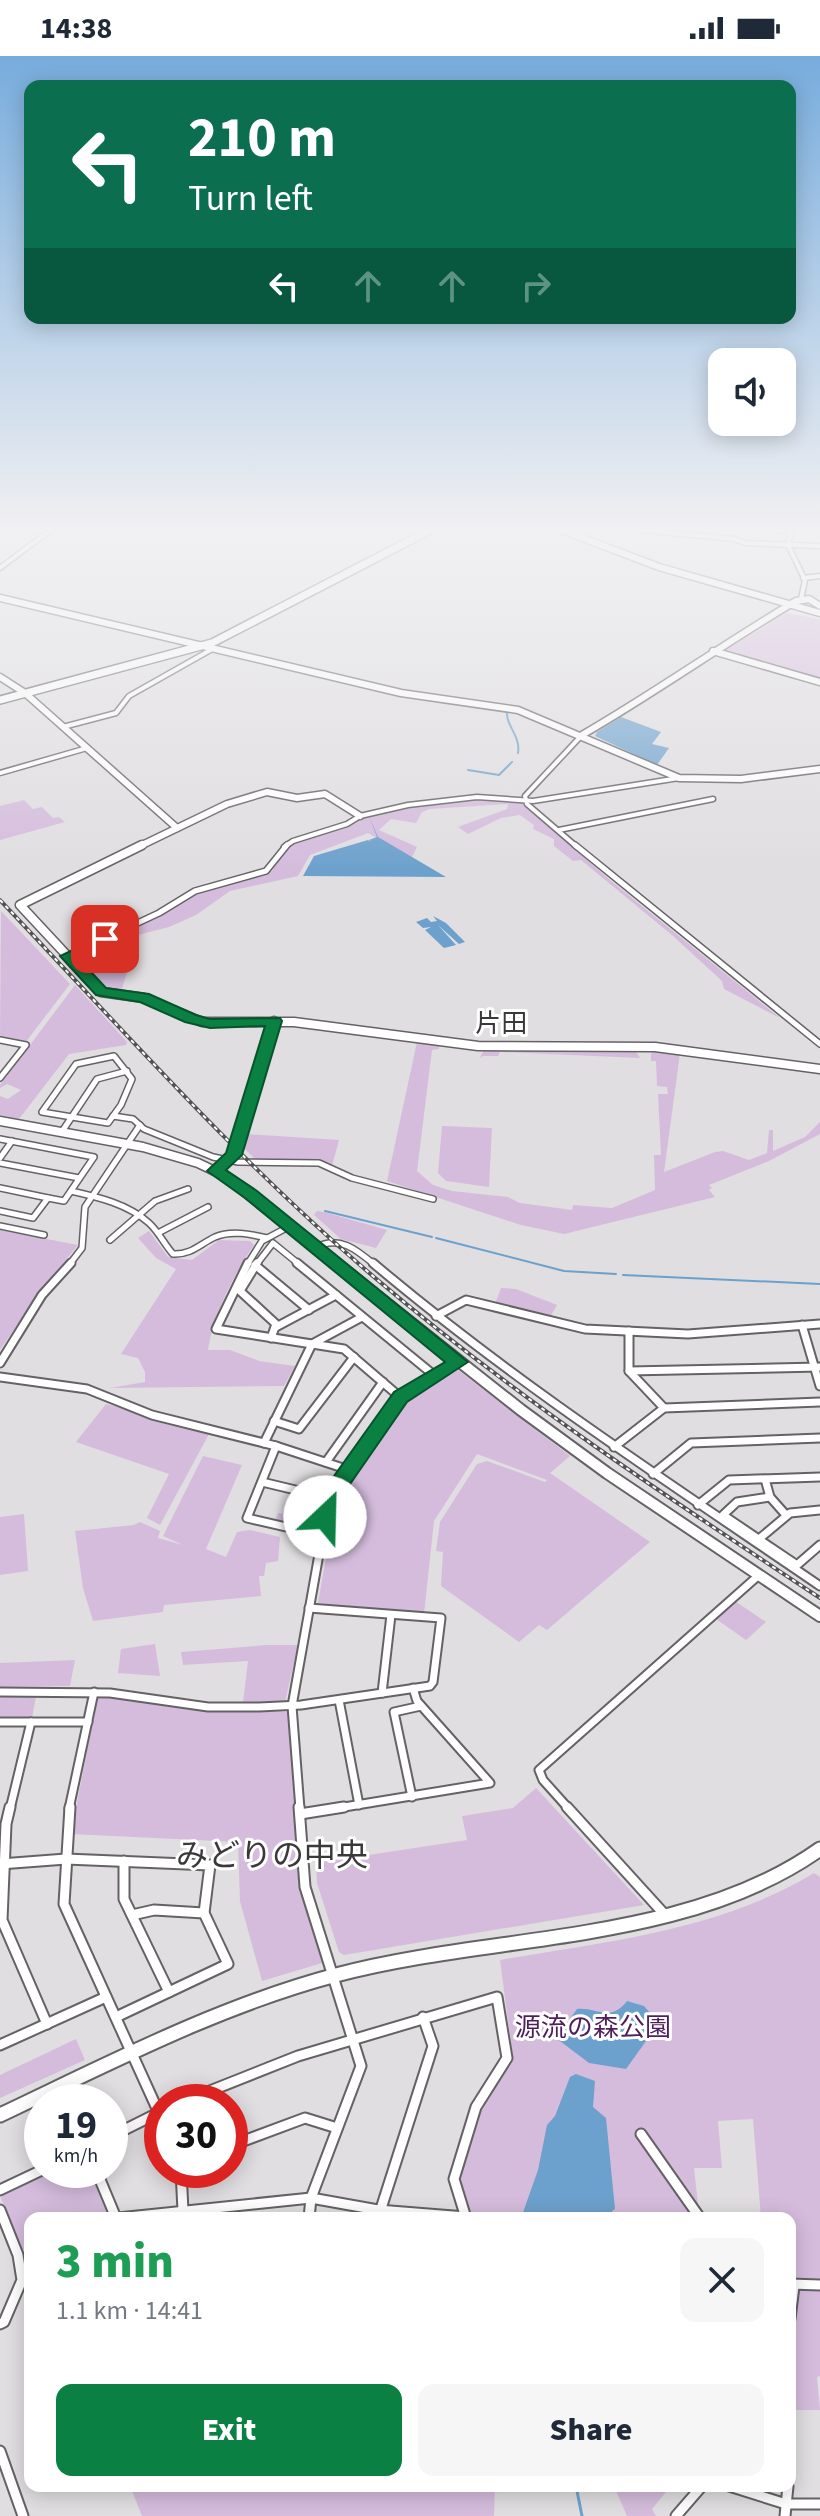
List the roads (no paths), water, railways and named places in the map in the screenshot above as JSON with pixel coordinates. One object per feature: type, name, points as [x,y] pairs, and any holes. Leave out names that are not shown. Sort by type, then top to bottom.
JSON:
[{"type":"main road","points":[[200,645],[208,641]]},
{"type":"main road","points":[[0,698],[212,641]]},
{"type":"street","points":[[182,641],[422,697],[518,710],[679,778]]},
{"type":"street","points":[[524,800],[582,735],[656,692],[730,641]]},
{"type":"street","points":[[63,727],[116,713],[129,696],[214,648]]},
{"type":"street","points":[[713,651],[820,682]]},
{"type":"street","points":[[0,677],[23,692],[177,828]]},
{"type":"street","points":[[0,773],[87,748]]},
{"type":"street","points":[[67,956],[159,913],[195,891],[266,871],[288,844],[360,816],[408,805],[457,799],[573,797],[679,778],[741,779],[820,769]]},
{"type":"street","points":[[360,816],[332,796],[318,794],[297,798],[267,792],[227,804],[20,905],[101,992],[144,998],[191,1019],[210,1023],[274,1021],[478,1046],[655,1047],[820,1069]]},
{"type":"street","points":[[559,830],[713,799]]},
{"type":"street","points":[[524,800],[625,889],[820,1044]]},
{"type":"street","points":[[215,1171],[230,1161],[274,1021]]},
{"type":"street","points":[[0,1040],[26,1045],[0,1078]]},
{"type":"street","points":[[114,1056],[132,1079],[113,1116],[103,1124],[42,1112],[76,1064],[114,1056]]},
{"type":"street","points":[[61,1133],[97,1079],[127,1071]]},
{"type":"street","points":[[113,1116],[133,1119],[140,1125],[213,1157],[230,1161],[319,1163],[352,1178],[433,1199]]},
{"type":"street","points":[[0,1121],[171,1154],[215,1171],[243,1188],[458,1362],[607,1473],[820,1616]]},
{"type":"street","points":[[0,1363],[42,1295],[82,1248],[85,1207],[140,1125]]},
{"type":"street","points":[[0,1139],[94,1157],[64,1201],[0,1188]]},
{"type":"street","points":[[12,1141],[0,1161],[79,1178]]},
{"type":"street","points":[[110,1240],[135,1214],[171,1193],[188,1189]]},
{"type":"street","points":[[71,1191],[113,1201],[135,1214],[158,1233],[169,1252],[177,1255],[188,1253],[214,1237],[226,1234],[243,1233],[267,1238]]},
{"type":"street","points":[[0,1211],[33,1218],[48,1198]]},
{"type":"street","points":[[158,1233],[208,1207]]},
{"type":"street","points":[[0,1226],[44,1235]]},
{"type":"street","points":[[290,1226],[267,1238],[242,1272],[216,1329],[344,1349],[400,1397]]},
{"type":"street","points":[[316,1247],[328,1241],[354,1247],[436,1316],[614,1447],[820,1586]]},
{"type":"street","points":[[276,1327],[240,1291],[273,1243],[435,1376]]},
{"type":"street","points":[[255,1265],[309,1310]]},
{"type":"street","points":[[271,1338],[276,1327],[336,1295]]},
{"type":"street","points":[[436,1316],[466,1300],[585,1329],[688,1334],[820,1324]]},
{"type":"street","points":[[264,1443],[312,1344],[362,1317]]},
{"type":"street","points":[[802,1325],[817,1367],[820,1386]]},
{"type":"street","points":[[629,1331],[629,1371],[664,1408]]},
{"type":"street","points":[[274,1421],[299,1429],[354,1357]]},
{"type":"street","points":[[310,2212],[311,2198],[361,2066],[305,1887],[292,1706],[321,1535],[329,1498],[400,1397],[458,1362]]},
{"type":"street","points":[[629,1371],[817,1367]]},
{"type":"street","points":[[0,1377],[73,1386],[152,1415],[276,1446],[349,1470]]},
{"type":"street","points":[[326,1462],[383,1382]]},
{"type":"street","points":[[614,1447],[664,1408],[820,1402]]},
{"type":"street","points":[[653,1474],[691,1443],[820,1438]]},
{"type":"street","points":[[276,1446],[247,1518],[321,1535]]},
{"type":"street","points":[[698,1505],[729,1480],[820,1477]]},
{"type":"street","points":[[765,1479],[770,1497],[786,1515]]},
{"type":"street","points":[[262,1482],[329,1498]]},
{"type":"street","points":[[770,1497],[737,1502],[723,1515],[797,1565],[820,1545]]},
{"type":"street","points":[[759,1539],[786,1515],[820,1510]]},
{"type":"street","points":[[666,1916],[543,1780],[539,1770],[759,1575]]},
{"type":"street","points":[[0,1692],[94,1692],[208,1707],[292,1706],[430,1686],[433,1682],[441,1618],[309,1608]]},
{"type":"street","points":[[382,1693],[391,1615]]},
{"type":"street","points":[[300,1814],[490,1783],[421,1706],[413,1688]]},
{"type":"street","points":[[94,1692],[67,1820],[64,1904],[146,2084]]},
{"type":"street","points":[[339,1700],[359,1805]]},
{"type":"street","points":[[412,1797],[394,1712],[421,1706]]},
{"type":"street","points":[[0,1722],[88,1722]]},
{"type":"street","points":[[31,1722],[6,1824],[2,1920],[47,2024]]},
{"type":"street","points":[[0,2115],[248,2003],[335,1976],[712,1906],[753,1890],[817,1856]]},
{"type":"street","points":[[2,1864],[66,1859],[210,1865],[204,1913],[228,1964],[116,2017]]},
{"type":"street","points":[[124,1861],[124,1899],[169,1992]]},
{"type":"street","points":[[132,1915],[154,1910],[204,1913]]},
{"type":"street","points":[[0,2045],[106,1997]]},
{"type":"street","points":[[222,2084],[353,2037],[497,1997],[507,2058],[476,2107],[454,2179],[464,2212]]},
{"type":"street","points":[[379,2212],[433,2046],[423,2017]]},
{"type":"street","points":[[248,2139],[305,2118],[337,2128]]},
{"type":"street","points":[[641,2134],[696,2212]]},
{"type":"street","points":[[0,2190],[24,2179]]},
{"type":"street","points":[[104,2188],[114,2212]]},
{"type":"street","points":[[182,2188],[183,2211]]},
{"type":"street","points":[[174,2212],[311,2198],[370,2212]]},
{"type":"street","points":[[0,2210],[18,2255],[22,2280],[4,2322],[0,2324]]},
{"type":"street","points":[[796,2285],[820,2285]]},
{"type":"street","points":[[0,2451],[23,2516]]},
{"type":"street","points":[[676,2516],[697,2492]]},
{"type":"street","points":[[748,2492],[786,2504],[820,2504]]},
{"type":"street","points":[[785,2516],[787,2492]]},
{"type":"water","points":[[621,717],[661,732],[652,744],[669,748],[657,765],[595,736]]},
{"type":"water","points":[[369,816],[378,837],[446,877],[303,876],[314,856],[368,840],[371,842],[369,840],[377,837]]},
{"type":"water","points":[[433,916],[446,923],[465,942],[459,944],[438,925],[456,945],[444,948],[425,930],[431,927],[423,928],[416,922],[427,918],[431,922],[437,921]]},
{"type":"water","points":[[627,2001],[644,2006],[659,2023],[626,2069],[589,2063],[556,2038],[577,2009],[609,2013],[621,2008]]},
{"type":"water","points":[[576,2074],[595,2081],[593,2107],[606,2118],[615,2209],[612,2212],[523,2212],[538,2170],[547,2125],[555,2116],[570,2077]]},
{"type":"waterway","points":[[507,711],[518,753]]},
{"type":"waterway","points":[[468,770],[499,775],[512,762]]},
{"type":"waterway","points":[[325,1211],[432,1237]]},
{"type":"waterway","points":[[436,1238],[564,1271],[616,1274]]},
{"type":"waterway","points":[[623,1275],[820,1284]]},
{"type":"waterway","points":[[577,2492],[582,2516]]},
{"type":"railway","points":[[0,900],[229,1141],[374,1277],[536,1404],[820,1598]]},
{"type":"district","name":"片田","points":[[501,1023]]},
{"type":"district","name":"みどりの中央","points":[[272,1855]]},
{"type":"park label","name":"源流の森公園","points":[[593,2027]]}]
